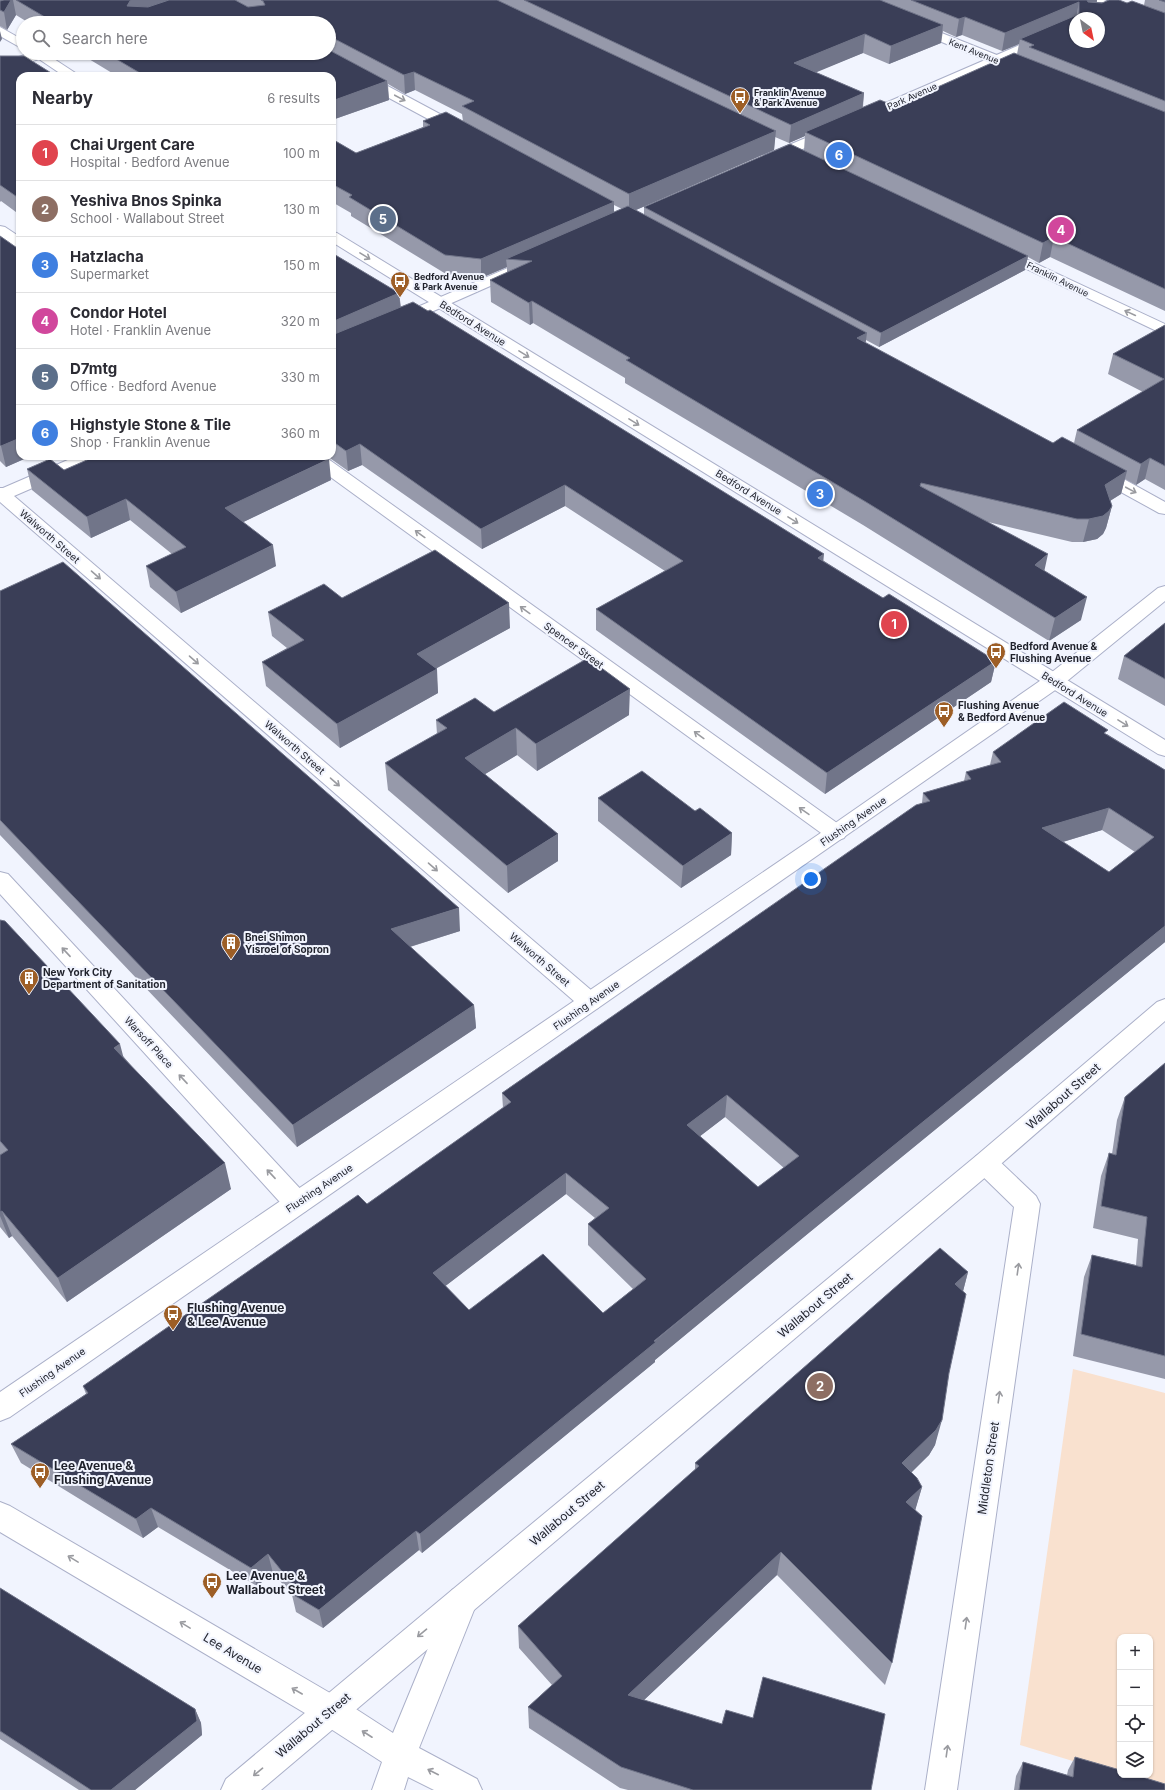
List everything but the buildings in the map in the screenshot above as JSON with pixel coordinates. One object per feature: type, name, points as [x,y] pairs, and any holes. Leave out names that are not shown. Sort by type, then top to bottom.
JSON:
[{"type":"street","points":[[1093,0],[1165,27]]},
{"type":"street","points":[[1105,12],[1128,2]]},
{"type":"street","name":"Kent Avenue","points":[[901,21],[1036,76]]},
{"type":"street","name":"Park Avenue","points":[[761,162],[795,153],[851,123],[1069,28]]},
{"type":"street","points":[[0,31],[16,41]]},
{"type":"street","points":[[0,67],[21,60]]},
{"type":"street","points":[[48,60],[67,72]]},
{"type":"street","points":[[329,60],[470,136]]},
{"type":"street","points":[[773,143],[795,153]]},
{"type":"street","points":[[0,230],[16,241]]},
{"type":"street","name":"Bedford Avenue","points":[[336,238],[1165,749]]},
{"type":"street","name":"Franklin Avenue","points":[[986,244],[1165,330]]},
{"type":"street","points":[[384,328],[530,264]]},
{"type":"street","points":[[1,495],[83,460]]},
{"type":"street","name":"Spencer Street","points":[[319,460],[836,833]]},
{"type":"street","points":[[1080,463],[1165,508]]},
{"type":"street","name":"Walworth Street","points":[[1,495],[590,1002]]},
{"type":"street","name":"Flushing Avenue","points":[[0,1408],[836,833],[1054,680],[1165,592]]},
{"type":"street","name":"Warsoff Place","points":[[0,880],[297,1203]]},
{"type":"street","name":"Wallabout Street","points":[[237,1790],[985,1163],[1165,1008]]},
{"type":"street","name":"Middleton Street","points":[[941,1790],[1027,1204],[985,1163]]},
{"type":"street","name":"Lee Avenue","points":[[0,1516],[331,1711],[400,1755],[466,1790]]},
{"type":"street","name":"Wallabout Street","points":[[388,1790],[400,1755],[463,1600]]},
{"type":"shaded area","points":[[1073,1369],[1165,1393],[1165,1789],[1129,1778],[1153,1778],[1153,1634],[1117,1634],[1117,1774],[1020,1745]]},
{"type":"place","name":"Franklin Avenue & Park Avenue","points":[[740,114]]},
{"type":"place","name":"Highstyle Stone & Tile","points":[[839,155]]},
{"type":"place","name":"D7mtg","points":[[383,219]]},
{"type":"place","name":"Condor Hotel","points":[[1061,230]]},
{"type":"place","name":"Bedford Avenue & Park Avenue","points":[[400,298]]},
{"type":"place","name":"Hatzlacha","points":[[820,494]]},
{"type":"place","name":"Chai Urgent Care","points":[[894,624]]},
{"type":"place","name":"Bedford Avenue & Flushing Avenue","points":[[996,669]]},
{"type":"place","name":"Flushing Avenue & Bedford Avenue","points":[[944,728]]},
{"type":"place","name":"Bnei Shimon Yisroel of Sopron","points":[[231,960]]},
{"type":"place","name":"New York City Department of Sanitation","points":[[29,995]]},
{"type":"place","name":"Flushing Avenue & Lee Avenue","points":[[173,1331]]},
{"type":"place","name":"Yeshiva Bnos Spinka","points":[[820,1386]]},
{"type":"place","name":"Lee Avenue & Flushing Avenue","points":[[40,1489]]},
{"type":"place","name":"Lee Avenue & Wallabout Street","points":[[212,1599]]}]
